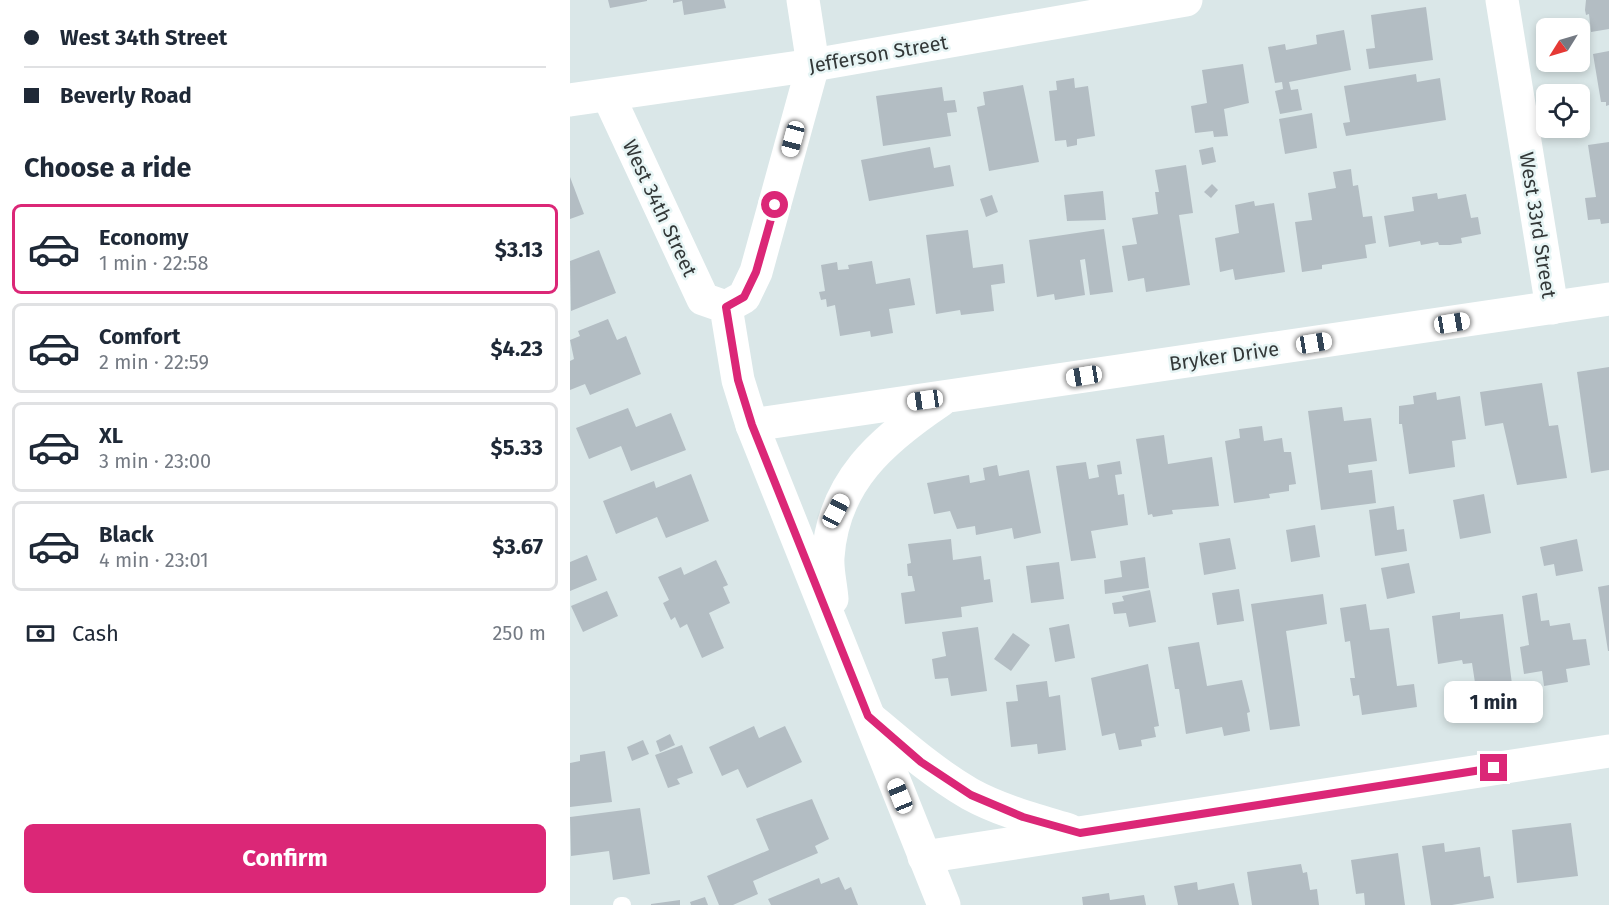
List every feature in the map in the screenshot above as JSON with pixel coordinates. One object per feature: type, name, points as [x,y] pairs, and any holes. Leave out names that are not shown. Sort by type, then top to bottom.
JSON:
[{"type":"street","points":[[804,0],[813,65],[756,272],[744,297],[726,307],[738,380],[752,425],[944,905]]},
{"type":"street","name":"Jefferson Street","points":[[570,100],[813,65],[1185,0]]},
{"type":"street","name":"West 33rd Street","points":[[1502,0],[1552,308]]},
{"type":"street","name":"West 34th Street","points":[[608,95],[703,299],[726,307]]},
{"type":"street","name":"Bryker Drive","points":[[752,425],[1609,299]]},
{"type":"street","name":"Bryker Drive","points":[[836,636],[828,558],[836,511],[860,468],[901,427],[946,397]]},
{"type":"street","points":[[868,716],[921,762],[971,795],[1023,817],[1080,833]]},
{"type":"street","points":[[924,857],[1609,751]]},
{"type":"building","points":[[608,0],[647,0],[647,1],[610,8]]},
{"type":"building","points":[[673,0],[724,0],[726,8],[684,15],[682,1],[673,3]]},
{"type":"building","points":[[1586,0],[1609,0],[1609,29],[1591,32],[1589,14],[1586,15]]},
{"type":"building","points":[[1426,7],[1433,60],[1369,69],[1366,49],[1375,48],[1371,15]]},
{"type":"building","points":[[1344,30],[1351,70],[1289,82],[1291,90],[1298,89],[1302,110],[1280,114],[1275,91],[1283,89],[1282,82],[1275,83],[1268,47],[1285,44],[1286,50],[1317,44],[1316,35]]},
{"type":"building","points":[[1609,51],[1609,105],[1606,106],[1606,102],[1601,102],[1593,54]]},
{"type":"building","points":[[1243,64],[1249,103],[1224,109],[1228,136],[1214,137],[1213,131],[1195,133],[1191,106],[1207,103],[1202,70]]},
{"type":"building","points":[[1416,74],[1417,82],[1440,78],[1446,120],[1346,136],[1343,123],[1350,122],[1344,86]]},
{"type":"building","points":[[1074,78],[1075,88],[1088,86],[1095,136],[1077,139],[1077,145],[1067,147],[1066,140],[1055,141],[1049,91],[1057,90],[1056,81]]},
{"type":"building","points":[[1023,85],[1039,162],[989,171],[977,107],[985,105],[983,92]]},
{"type":"building","points":[[942,87],[944,101],[955,100],[957,112],[947,113],[951,136],[883,146],[876,96]]},
{"type":"building","points":[[1312,113],[1317,148],[1285,154],[1279,119]]},
{"type":"building","points":[[1609,142],[1609,223],[1601,224],[1600,219],[1588,220],[1585,198],[1596,197],[1588,145]]},
{"type":"building","points":[[930,147],[934,168],[950,165],[954,186],[869,201],[861,160]]},
{"type":"building","points":[[1213,147],[1216,162],[1202,165],[1199,150]]},
{"type":"building","points":[[1186,165],[1193,213],[1179,215],[1190,285],[1146,292],[1144,278],[1128,281],[1122,246],[1137,244],[1132,218],[1158,214],[1155,192],[1159,192],[1155,170]]},
{"type":"building","points":[[1351,169],[1353,186],[1358,185],[1363,217],[1372,216],[1376,243],[1365,245],[1367,258],[1322,265],[1322,269],[1302,272],[1295,222],[1312,220],[1308,193],[1336,188],[1333,172]]},
{"type":"building","points":[[570,177],[584,214],[570,219]]},
{"type":"building","points":[[1212,184],[1218,190],[1211,198],[1204,192]]},
{"type":"building","points":[[1103,191],[1106,220],[1067,221],[1064,195]]},
{"type":"building","points":[[1437,193],[1438,199],[1466,194],[1471,218],[1478,217],[1481,234],[1461,238],[1462,243],[1450,245],[1439,245],[1438,242],[1421,245],[1420,241],[1389,247],[1384,216],[1414,211],[1412,197]]},
{"type":"building","points":[[992,195],[998,212],[986,217],[980,199]]},
{"type":"building","points":[[1254,201],[1255,206],[1274,203],[1285,272],[1235,280],[1233,269],[1220,272],[1215,238],[1239,233],[1235,205]]},
{"type":"building","points":[[1104,229],[1113,292],[1090,295],[1085,259],[1080,260],[1085,295],[1055,300],[1054,294],[1037,297],[1029,240]]},
{"type":"building","points":[[968,230],[973,268],[1003,264],[1005,283],[991,285],[994,311],[961,315],[960,310],[936,314],[926,235]]},
{"type":"building","points":[[599,250],[616,293],[571,311],[570,261]]},
{"type":"building","points":[[872,261],[876,284],[910,278],[915,305],[889,309],[893,333],[871,337],[870,331],[840,336],[835,305],[827,307],[826,299],[821,300],[819,292],[825,291],[821,265],[837,262],[838,270],[849,269],[848,265]]},
{"type":"building","points":[[608,319],[617,340],[626,336],[641,374],[590,395],[585,384],[570,390],[570,361],[574,359],[570,340],[580,336],[578,331]]},
{"type":"building","points":[[1609,367],[1609,470],[1591,473],[1577,372]]},
{"type":"building","points":[[1542,383],[1549,426],[1558,425],[1567,478],[1517,485],[1503,423],[1485,426],[1480,392]]},
{"type":"building","points":[[1436,392],[1437,400],[1460,396],[1466,439],[1452,441],[1455,467],[1409,474],[1402,424],[1399,424],[1399,406],[1414,404],[1413,396]]},
{"type":"building","points":[[1342,407],[1344,421],[1371,418],[1377,461],[1348,465],[1349,473],[1372,470],[1376,503],[1321,510],[1308,411]]},
{"type":"building","points":[[628,408],[636,427],[671,413],[686,450],[631,471],[621,446],[589,459],[576,428]]},
{"type":"building","points":[[1262,426],[1264,441],[1282,438],[1284,452],[1291,452],[1296,484],[1289,485],[1289,491],[1269,494],[1270,498],[1234,503],[1225,441],[1240,438],[1239,429]]},
{"type":"building","points":[[1164,435],[1168,464],[1212,457],[1219,506],[1172,510],[1173,514],[1153,517],[1152,514],[1148,515],[1136,439]]},
{"type":"building","points":[[1120,461],[1122,474],[1115,475],[1118,495],[1124,494],[1128,525],[1091,531],[1096,558],[1071,561],[1056,466],[1086,462],[1089,479],[1099,477],[1097,465]]},
{"type":"building","points":[[997,465],[999,476],[1029,470],[1041,533],[1014,539],[1012,528],[976,535],[975,526],[957,529],[950,511],[934,514],[927,483],[969,475],[970,483],[985,480],[983,468]]},
{"type":"building","points":[[691,474],[709,521],[666,538],[657,517],[616,534],[603,501],[654,481],[656,488]]},
{"type":"building","points":[[1484,494],[1491,533],[1460,539],[1453,500]]},
{"type":"building","points":[[1394,506],[1397,530],[1404,529],[1407,551],[1375,556],[1369,510]]},
{"type":"building","points":[[1315,525],[1320,557],[1291,562],[1286,530]]},
{"type":"building","points":[[1230,538],[1236,569],[1204,575],[1199,543]]},
{"type":"building","points":[[951,539],[953,560],[981,556],[984,580],[990,579],[993,602],[961,607],[962,617],[905,624],[901,593],[915,591],[912,576],[908,576],[907,564],[911,563],[908,544]]},
{"type":"building","points":[[1577,539],[1583,571],[1556,576],[1554,564],[1544,566],[1540,547]]},
{"type":"building","points":[[587,555],[597,580],[570,591],[570,562]]},
{"type":"building","points":[[1145,557],[1149,588],[1105,594],[1104,580],[1122,577],[1120,561]]},
{"type":"building","points":[[716,560],[728,585],[723,587],[730,603],[709,613],[724,648],[702,658],[687,624],[680,628],[675,617],[671,620],[663,603],[669,600],[658,577],[681,567],[684,575]]},
{"type":"building","points":[[1059,562],[1064,599],[1031,603],[1026,566]]},
{"type":"building","points":[[1409,563],[1415,593],[1387,599],[1381,568]]},
{"type":"building","points":[[1609,585],[1609,651],[1608,651],[1598,587]]},
{"type":"building","points":[[1239,589],[1244,621],[1217,625],[1212,593]]},
{"type":"building","points":[[1150,590],[1156,622],[1129,627],[1126,613],[1114,614],[1112,603],[1124,601],[1122,596]]},
{"type":"building","points":[[607,591],[618,616],[583,632],[571,606]]},
{"type":"building","points":[[1537,593],[1541,621],[1549,620],[1550,626],[1570,623],[1573,640],[1586,639],[1590,665],[1566,669],[1568,682],[1544,686],[1542,671],[1524,674],[1520,647],[1529,645],[1522,596]]},
{"type":"building","points":[[1323,594],[1327,624],[1286,631],[1300,726],[1270,730],[1251,604]]},
{"type":"building","points":[[1366,604],[1370,630],[1389,628],[1397,686],[1414,684],[1417,707],[1362,715],[1359,695],[1353,696],[1350,678],[1355,678],[1350,641],[1345,642],[1340,608]]},
{"type":"building","points":[[1460,612],[1460,619],[1503,614],[1513,692],[1477,696],[1472,663],[1463,664],[1462,660],[1438,664],[1432,616]]},
{"type":"building","points":[[1069,624],[1075,658],[1055,662],[1049,628]]},
{"type":"building","points":[[978,627],[987,691],[951,696],[948,678],[935,679],[932,659],[946,656],[942,632]]},
{"type":"building","points":[[1013,633],[1030,645],[1011,671],[994,659]]},
{"type":"building","points":[[1199,642],[1207,686],[1242,680],[1250,712],[1247,713],[1250,731],[1224,736],[1222,727],[1186,734],[1179,689],[1175,689],[1168,647]]},
{"type":"building","points":[[1148,664],[1159,726],[1154,727],[1156,737],[1141,740],[1142,746],[1119,750],[1115,733],[1102,736],[1091,678]]},
{"type":"building","points":[[1047,681],[1049,697],[1060,695],[1066,750],[1038,754],[1037,744],[1011,747],[1006,702],[1018,701],[1016,685]]},
{"type":"building","points":[[754,726],[759,738],[785,726],[802,762],[747,788],[738,769],[722,776],[709,747]]},
{"type":"building","points":[[670,734],[675,745],[660,752],[656,741]]},
{"type":"building","points":[[643,740],[649,754],[632,761],[627,747]]},
{"type":"building","points":[[682,745],[693,773],[677,779],[680,784],[668,788],[655,755]]},
{"type":"building","points":[[605,751],[612,802],[570,807],[570,763],[580,761],[580,755]]},
{"type":"building","points":[[812,799],[829,839],[815,846],[818,853],[753,881],[758,894],[733,905],[719,905],[707,876],[769,850],[756,819]]},
{"type":"building","points":[[640,808],[650,874],[613,880],[609,851],[571,856],[570,817]]},
{"type":"building","points":[[1571,823],[1578,876],[1517,883],[1512,830]]},
{"type":"building","points":[[1444,843],[1445,852],[1480,847],[1484,877],[1490,876],[1494,898],[1452,905],[1431,905],[1422,846]]},
{"type":"building","points":[[1398,853],[1405,905],[1365,905],[1364,893],[1356,894],[1351,860]]},
{"type":"building","points":[[1301,864],[1303,873],[1307,872],[1310,890],[1317,889],[1319,905],[1252,905],[1247,872]]},
{"type":"building","points":[[839,877],[845,890],[851,887],[858,905],[771,905],[768,899],[819,878],[821,884]]},
{"type":"building","points":[[1197,882],[1198,890],[1234,883],[1239,905],[1178,905],[1174,886]]},
{"type":"building","points":[[1109,893],[1110,900],[1144,895],[1146,905],[1083,905],[1082,897]]},
{"type":"building","points":[[705,897],[708,905],[691,905],[690,902]]},
{"type":"building","points":[[680,900],[680,905],[651,905],[651,904]]},
{"type":"route","points":[[775,205],[756,272],[744,297],[726,307],[738,380],[752,425],[868,716],[921,762],[971,795],[1023,817],[1080,833],[1494,768]]}]
